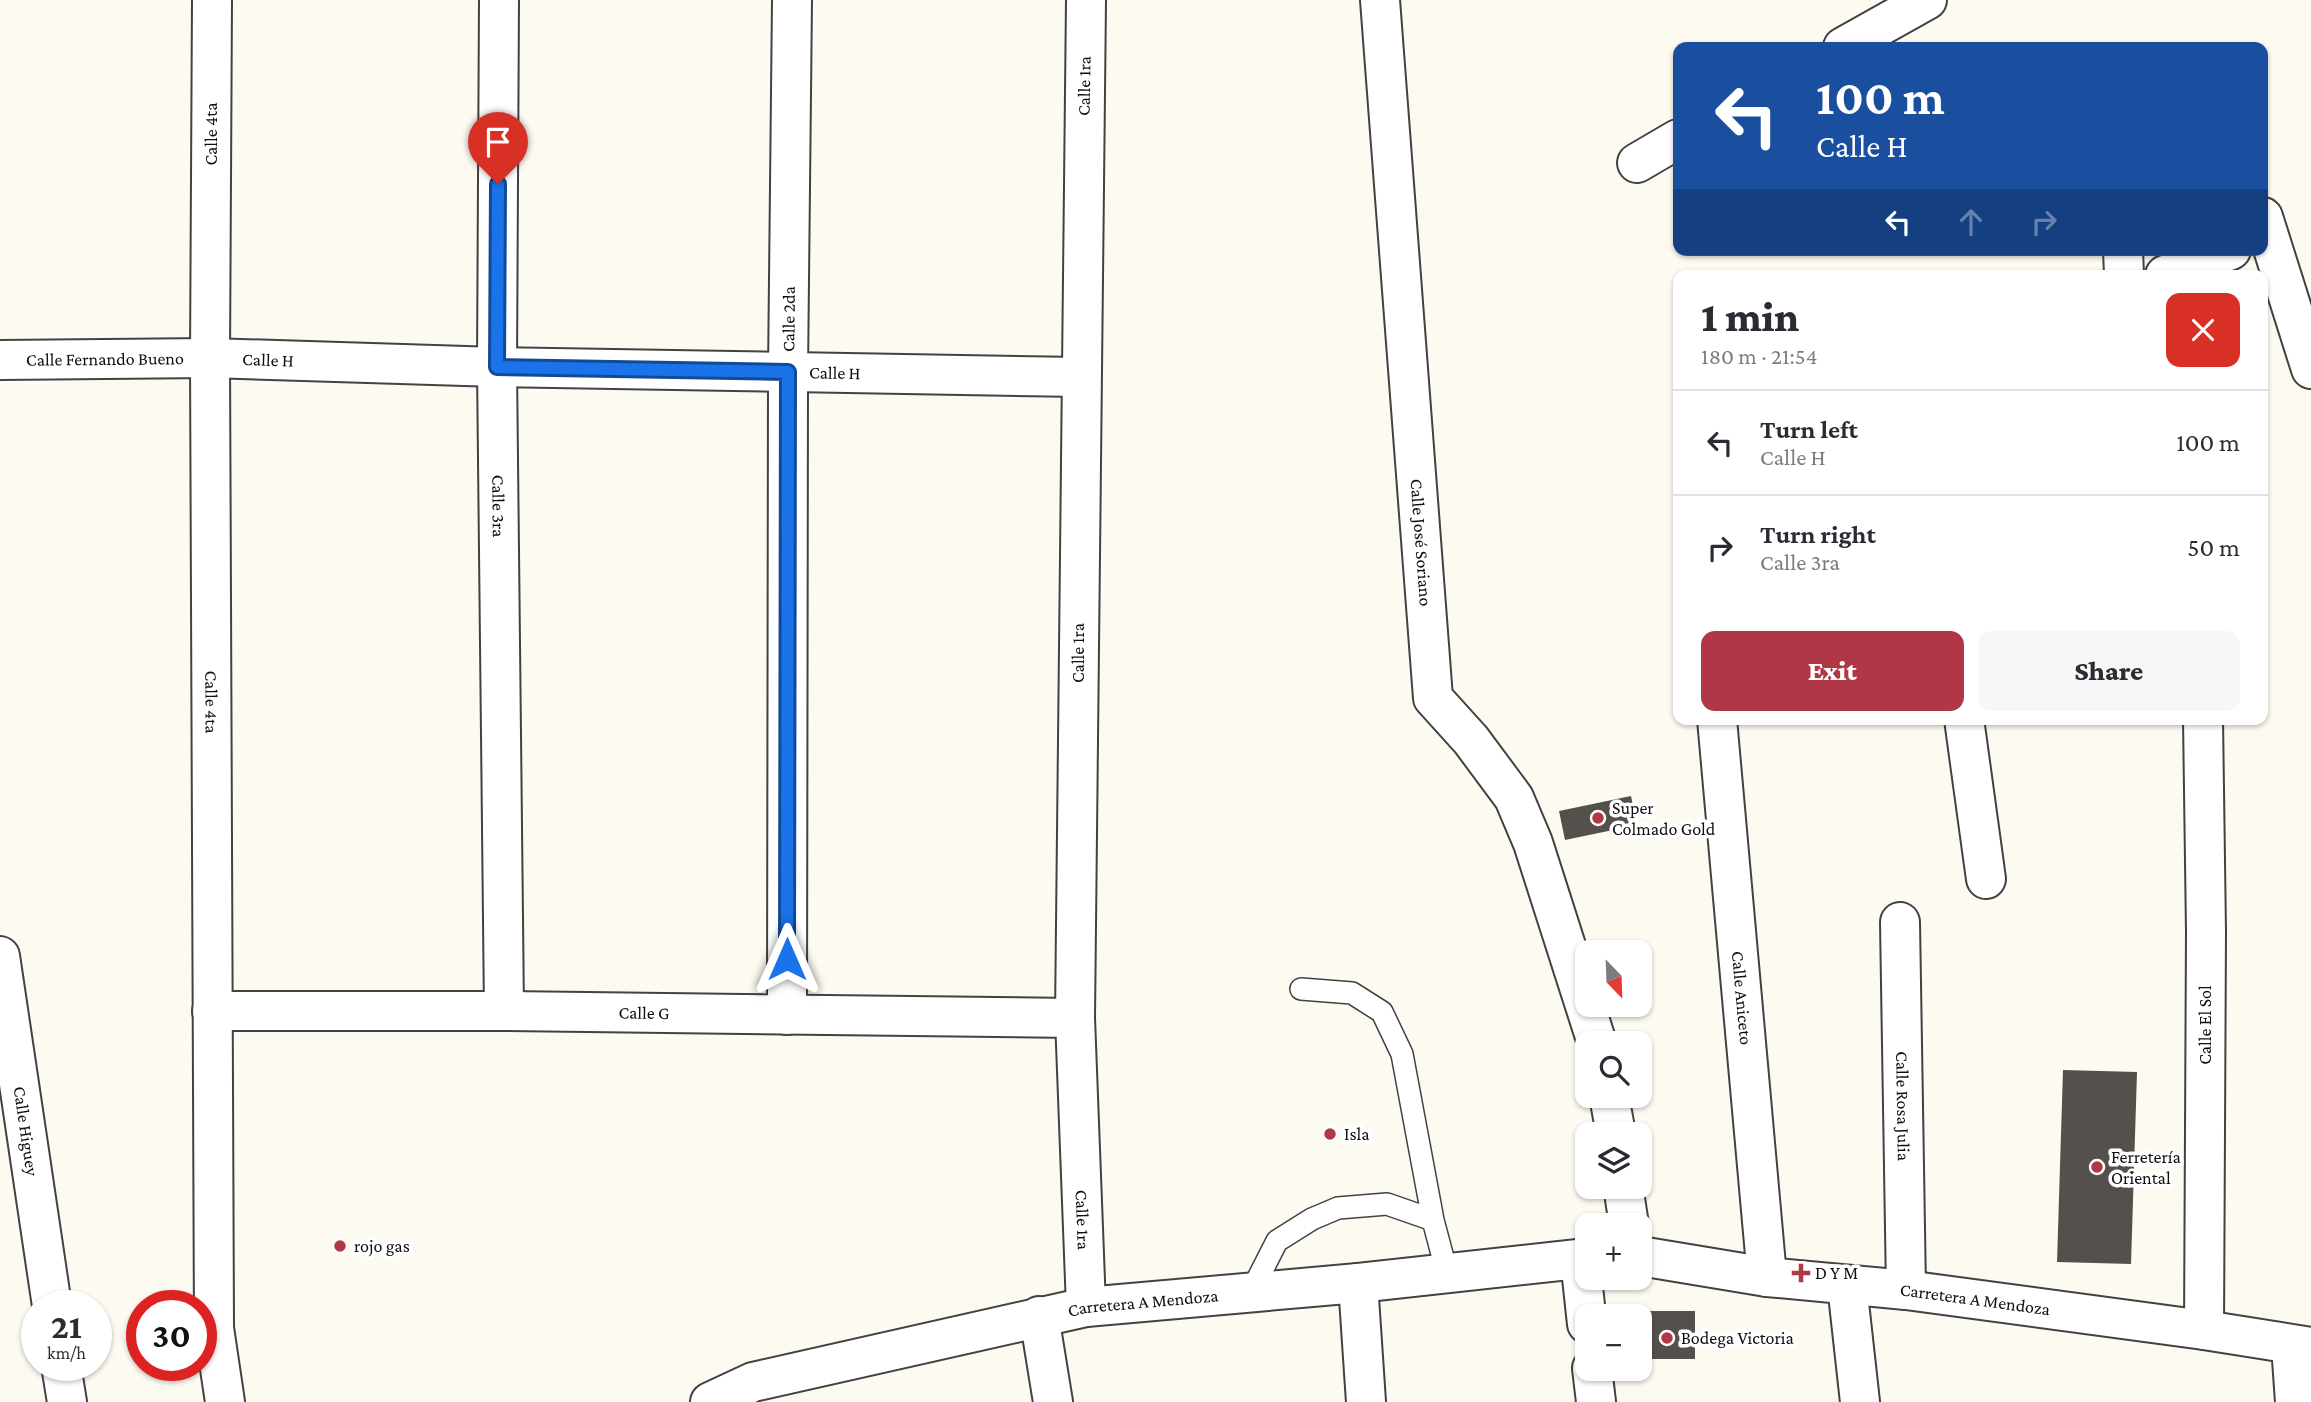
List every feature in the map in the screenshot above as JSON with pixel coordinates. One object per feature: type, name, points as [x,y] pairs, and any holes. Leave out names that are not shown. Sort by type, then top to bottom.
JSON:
[{"type":"street","name":"Calle 4ta","points":[[212,0],[210,358],[214,1328],[225,1402]]},
{"type":"street","name":"Calle 3ra","points":[[499,0],[497,367],[504,1011]]},
{"type":"street","name":"Calle 2da","points":[[787,1015],[788,372],[792,0]]},
{"type":"street","name":"Calle 1ra","points":[[1086,0],[1075,1018],[1086,1307]]},
{"type":"street","name":"Calle José Soriano","points":[[1380,0],[1433,698],[1471,740],[1514,798],[1533,843],[1593,1031]]},
{"type":"street","points":[[1852,42],[1927,0]]},
{"type":"street","points":[[1637,163],[1673,142]]},
{"type":"street","points":[[2268,239],[2311,369]]},
{"type":"street","points":[[2178,270],[2215,256]]},
{"type":"street","name":"Calle Fernando Bueno","points":[[0,360],[210,358]]},
{"type":"street","name":"Calle H","points":[[210,358],[497,367],[1080,377]]},
{"type":"street","name":"Calle Aniceto","points":[[1718,725],[1767,1277]]},
{"type":"street","points":[[1965,725],[1986,879]]},
{"type":"street","name":"Calle El Sol","points":[[2203,725],[2206,932],[2204,1330]]},
{"type":"street","name":"Calle Rosa Julia","points":[[1900,922],[1906,1290]]},
{"type":"street","name":"Calle Higuey","points":[[0,956],[50,1290]]},
{"type":"street","name":"Calle G","points":[[212,1011],[504,1011],[1075,1018]]},
{"type":"street","name":"Carretera A Mendoza","points":[[1652,1258],[1767,1277],[1906,1290],[2204,1330],[2301,1346]]},
{"type":"street","name":"Carretera A Mendoza","points":[[710,1402],[757,1392],[1039,1316],[1086,1307],[1358,1283],[1575,1260]]},
{"type":"street","points":[[1358,1283],[1366,1402]]},
{"type":"street","points":[[1847,1284],[1860,1402]]},
{"type":"street","points":[[1039,1316],[1053,1402]]},
{"type":"street","points":[[2295,1402],[2301,1346]]},
{"type":"street","points":[[64,1381],[67,1402]]},
{"type":"street","points":[[1594,1381],[1596,1402]]},
{"type":"lane","points":[[1301,989],[1352,993],[1382,1012],[1402,1054],[1433,1220],[1447,1273]]},
{"type":"lane","points":[[1251,1292],[1277,1241],[1312,1219],[1338,1208],[1387,1204],[1433,1220]]},
{"type":"building","name":"Super Colmado Gold","points":[[1631,796],[1637,825],[1565,840],[1559,811]]},
{"type":"building","name":"Ferretería Oriental","points":[[2063,1070],[2137,1072],[2131,1264],[2057,1262]]},
{"type":"building","name":"Bodega Victoria","points":[[1652,1311],[1695,1311],[1695,1359],[1652,1359]]},
{"type":"place","name":"Super Colmado Gold","points":[[1598,818]]},
{"type":"place","name":"Isla","points":[[1330,1134]]},
{"type":"place","name":"Ferretería Oriental","points":[[2097,1167]]},
{"type":"place","name":"rojo gas","points":[[340,1246]]},
{"type":"place","name":"D Y M","points":[[1801,1273]]},
{"type":"place","name":"Bodega Victoria","points":[[1667,1338]]},
{"type":"route","points":[[498,184],[497,367],[788,372],[787,959]]}]
